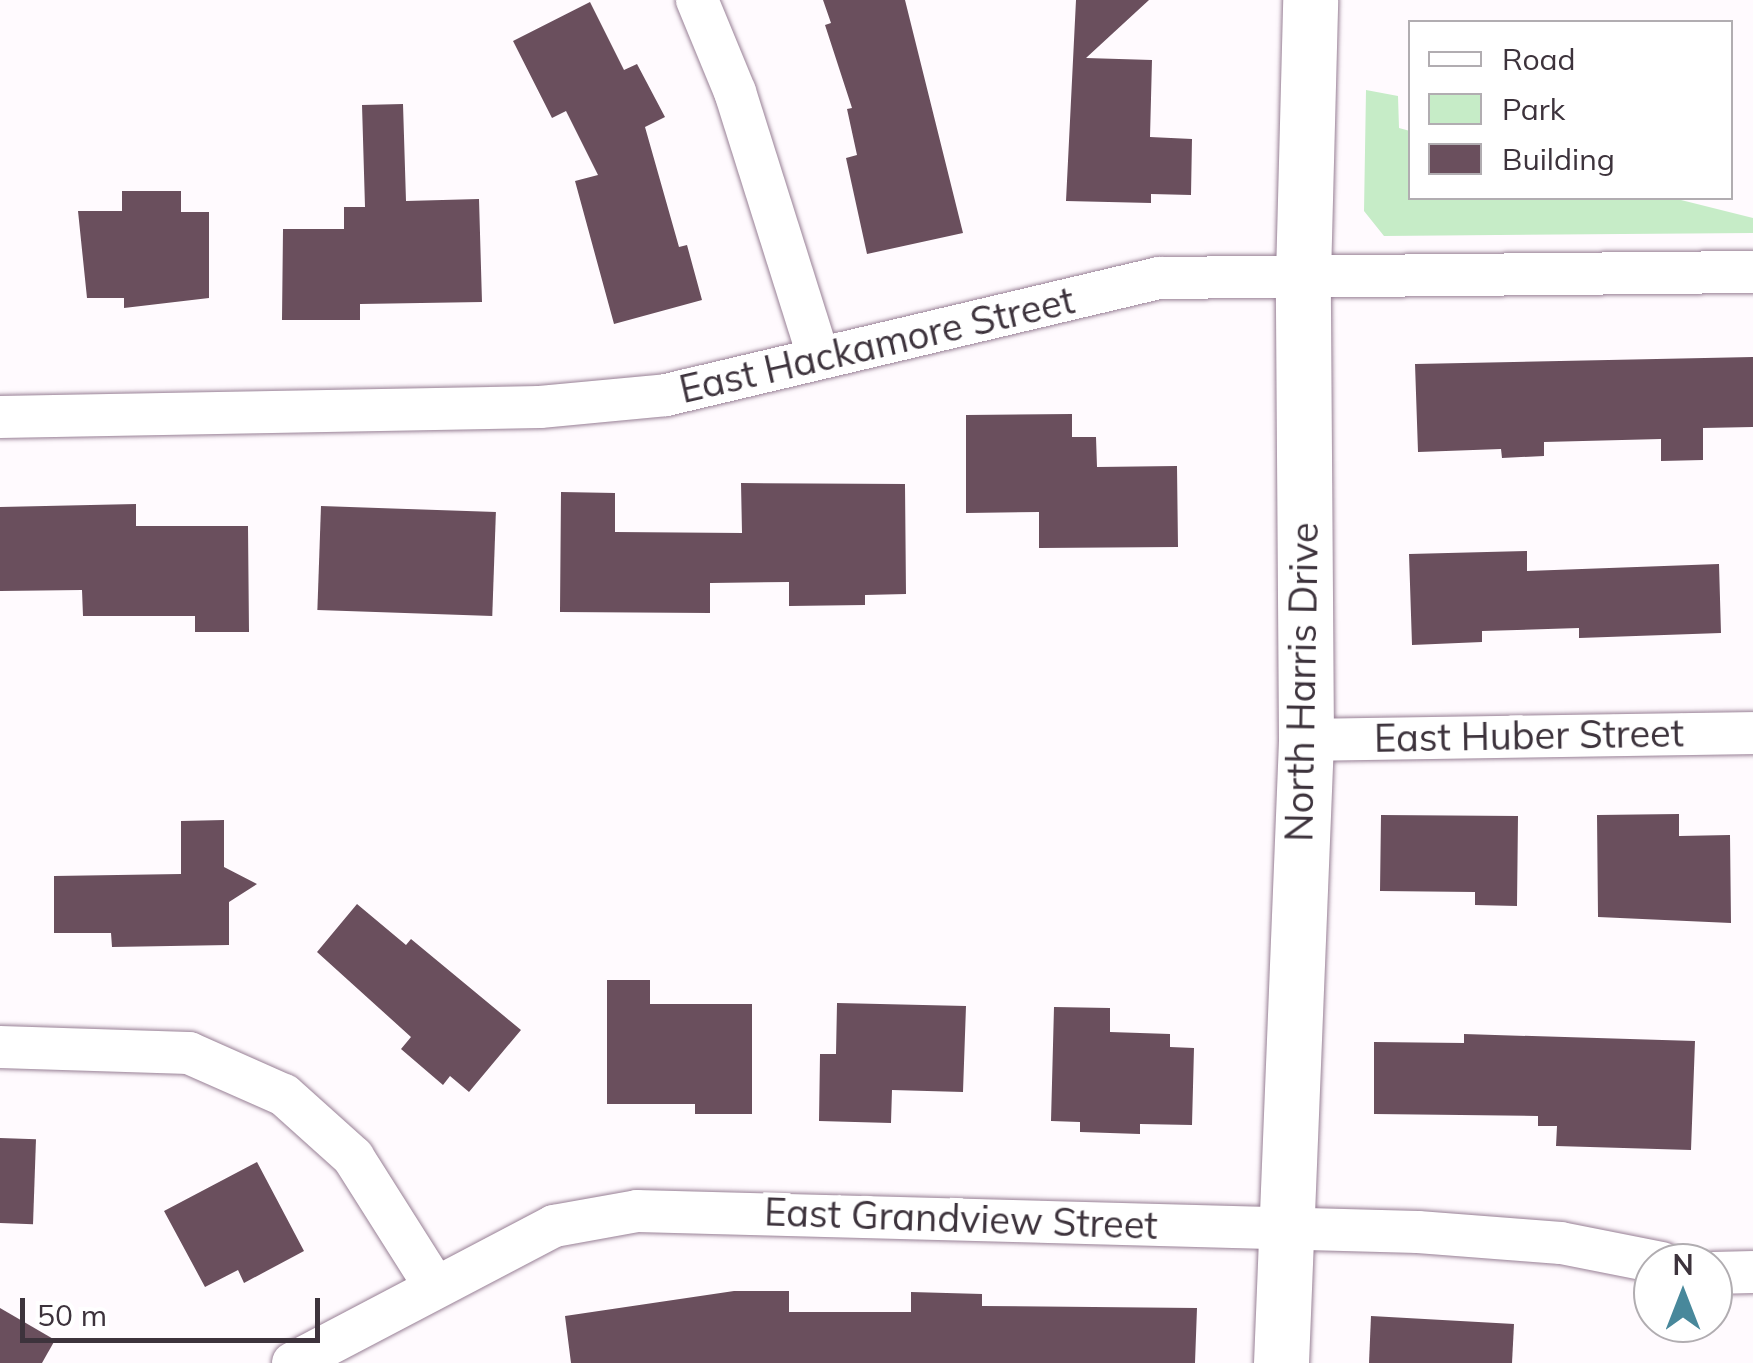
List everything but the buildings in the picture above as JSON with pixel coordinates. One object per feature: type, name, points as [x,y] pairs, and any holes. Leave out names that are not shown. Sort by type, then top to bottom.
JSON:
[{"type":"street","points":[[697,0],[735,92],[818,356]]},
{"type":"street","name":"North Harris Drive","points":[[1281,1363],[1306,740],[1303,276],[1310,0]]},
{"type":"street","name":"East Hackamore Street","points":[[0,418],[540,407],[666,395],[1159,278],[1753,272]]},
{"type":"street","name":"East Huber Street","points":[[1306,740],[1753,733]]},
{"type":"street","points":[[0,1047],[189,1053],[284,1095],[354,1158],[434,1285]]},
{"type":"street","name":"East Grandview Street","points":[[293,1363],[434,1285],[554,1226],[637,1211],[1544,1242],[1633,1258]]},
{"type":"green space","points":[[1366,90],[1398,96],[1399,128],[1408,130],[1408,200],[1681,200],[1753,218],[1753,233],[1384,236],[1364,211]]}]
